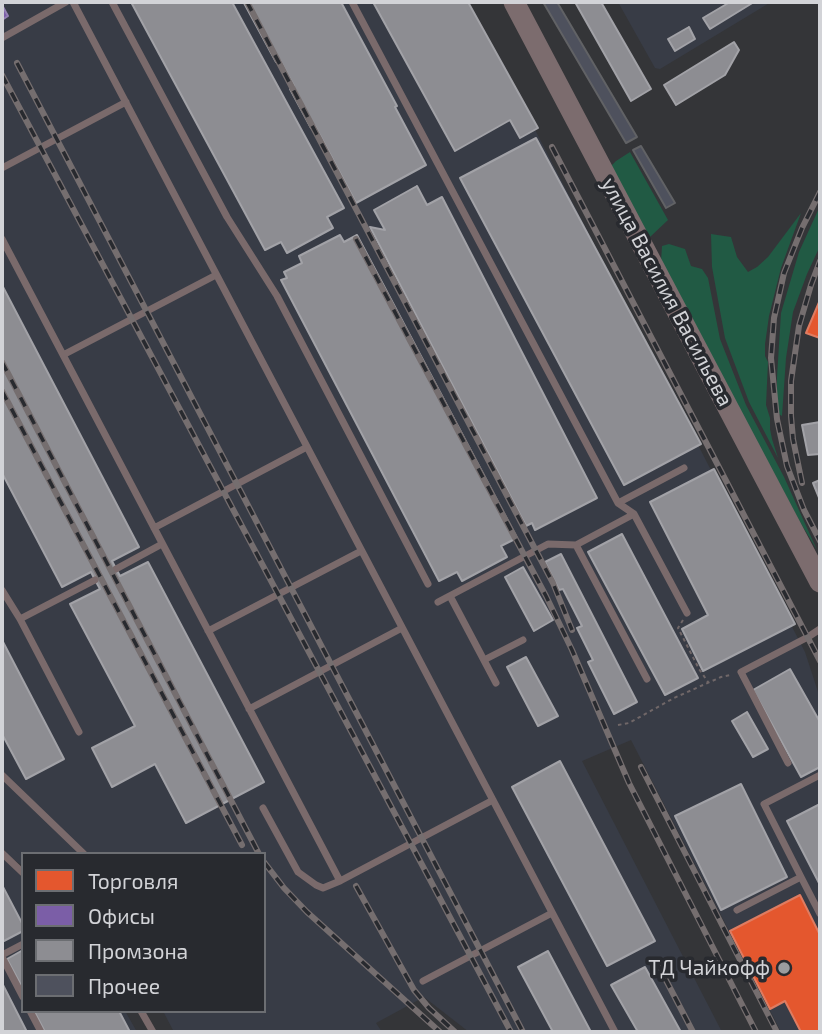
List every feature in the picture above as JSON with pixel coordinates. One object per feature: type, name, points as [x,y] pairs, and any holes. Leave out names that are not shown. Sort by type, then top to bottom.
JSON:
[{"type":"main road","name":"улица Василия Васильева","points":[[514,2],[820,582]]},
{"type":"lane","points":[[2,37],[66,2]]},
{"type":"lane","points":[[73,2],[615,1032]]},
{"type":"lane","points":[[112,2],[227,217],[277,296],[428,584]]},
{"type":"lane","points":[[352,2],[618,503],[634,514],[687,613]]},
{"type":"lane","points":[[2,168],[126,102]]},
{"type":"lane","points":[[2,239],[340,881]]},
{"type":"lane","points":[[63,355],[216,275]]},
{"type":"lane","points":[[154,528],[307,447]]},
{"type":"lane","points":[[618,503],[684,468]]},
{"type":"lane","points":[[438,602],[548,544],[576,545],[634,514]]},
{"type":"lane","points":[[116,569],[162,544]]},
{"type":"lane","points":[[576,545],[647,679]]},
{"type":"lane","points":[[208,631],[361,551]]},
{"type":"lane","points":[[20,619],[95,580]]},
{"type":"lane","points":[[2,590],[79,732]]},
{"type":"lane","points":[[450,596],[496,683]]},
{"type":"lane","points":[[249,709],[402,628]]},
{"type":"lane","points":[[788,763],[741,672],[820,629]]},
{"type":"lane","points":[[484,660],[523,640]]},
{"type":"lane","points":[[2,775],[82,852]]},
{"type":"lane","points":[[820,775],[764,804],[820,914]]},
{"type":"lane","points":[[263,808],[298,873],[323,888],[493,800]]},
{"type":"lane","points":[[2,853],[21,871]]},
{"type":"lane","points":[[737,910],[802,877]]},
{"type":"lane","points":[[423,981],[552,913]]},
{"type":"lane","points":[[21,945],[2,956],[21,994]]},
{"type":"lane","points":[[31,1013],[41,1032]]},
{"type":"lane","points":[[142,1013],[153,1032]]},
{"type":"path","points":[[687,613],[678,628],[708,683]]},
{"type":"path","points":[[618,725],[629,723],[674,698],[721,677],[741,672]]},
{"type":"shaded area","points":[[2,2],[469,2],[805,652],[820,698],[820,1032],[781,1032],[631,740],[582,761],[722,1032],[469,1032],[424,997],[376,1023],[382,1032],[174,1032],[164,1013],[266,1013],[266,852],[21,852],[21,865],[2,847]]},
{"type":"shaded area","points":[[618,2],[771,2],[660,69],[655,68]]},
{"type":"shaded area","points":[[2,857],[21,876],[21,1013],[126,1013],[137,1032],[2,1032]]},
{"type":"green space","points":[[630,152],[668,220],[650,237],[644,232],[611,166]]},
{"type":"green space","points":[[820,206],[820,246],[793,312],[786,358],[782,416],[777,404],[781,313],[799,252]]},
{"type":"green space","points":[[801,213],[781,268],[765,344],[768,362],[766,405],[778,458],[749,402],[725,338],[712,267],[711,234],[731,237],[737,257],[748,272],[768,257]]},
{"type":"green space","points":[[669,244],[685,249],[691,266],[702,269],[708,278],[720,339],[746,405],[784,477],[817,550],[661,262],[662,246]]},
{"type":"building: Торговля","points":[[820,300],[820,338],[806,333]]},
{"type":"building: Торговля","name":"ТД Чайкофф","points":[[800,895],[820,935],[820,1032],[801,1032],[785,1001],[770,1009],[730,931]]},
{"type":"building: Офисы","points":[[2,5],[8,16],[2,20]]},
{"type":"building: Промзона","points":[[131,2],[232,2],[344,208],[327,217],[333,228],[287,253],[281,242],[265,250]]},
{"type":"building: Промзона","points":[[341,2],[426,165],[356,203],[315,126],[311,128],[290,89],[294,86],[280,60],[276,62],[244,3]]},
{"type":"building: Промзона","points":[[373,2],[468,2],[538,128],[520,138],[510,120],[455,151]]},
{"type":"building: Промзона","points":[[575,2],[601,2],[651,89],[631,101]]},
{"type":"building: Промзона","points":[[730,2],[754,2],[710,29],[703,18]]},
{"type":"building: Промзона","points":[[689,27],[695,39],[675,51],[668,39]]},
{"type":"building: Промзона","points":[[734,42],[739,50],[725,75],[676,105],[664,85]]},
{"type":"building: Промзона","points":[[536,138],[701,444],[624,485],[460,178]]},
{"type":"building: Промзона","points":[[417,186],[427,205],[442,197],[597,498],[535,530],[532,523],[526,526],[370,227],[385,230],[374,210]]},
{"type":"building: Промзона","points":[[340,235],[344,242],[357,235],[517,538],[501,546],[507,557],[462,581],[457,572],[439,581],[281,280],[287,278],[284,272],[302,263],[299,256]]},
{"type":"building: Промзона","points":[[2,285],[139,547],[112,561],[120,576],[148,562],[264,782],[186,823],[155,764],[112,787],[92,748],[135,726],[70,604],[100,589],[91,572],[62,587],[2,473]]},
{"type":"building: Промзона","points":[[820,422],[820,454],[808,455],[802,425]]},
{"type":"building: Промзона","points":[[714,469],[795,624],[703,671],[682,629],[708,615],[650,502]]},
{"type":"building: Промзона","points":[[820,480],[820,500],[813,483]]},
{"type":"building: Промзона","points":[[622,534],[698,678],[665,695],[588,552]]},
{"type":"building: Промзона","points":[[561,554],[637,702],[614,714],[588,662],[593,660],[577,628],[582,626],[545,562]]},
{"type":"building: Промзона","points":[[523,567],[553,620],[534,631],[505,577]]},
{"type":"building: Промзона","points":[[2,640],[64,759],[26,779],[2,734]]},
{"type":"building: Промзона","points":[[526,657],[558,716],[538,726],[507,667]]},
{"type":"building: Промзона","points":[[790,669],[820,722],[820,767],[801,777],[753,690]]},
{"type":"building: Промзона","points":[[747,712],[768,749],[753,757],[732,721]]},
{"type":"building: Промзона","points":[[560,761],[655,941],[607,966],[512,787]]},
{"type":"building: Промзона","points":[[741,784],[787,877],[721,910],[675,816]]},
{"type":"building: Промзона","points":[[820,804],[820,885],[787,821]]},
{"type":"building: Промзона","points":[[2,885],[21,921],[21,932],[2,942]]},
{"type":"building: Промзона","points":[[21,951],[21,985],[7,959]]},
{"type":"building: Промзона","points":[[548,951],[591,1032],[553,1032],[518,967]]},
{"type":"building: Промзона","points":[[645,967],[681,1032],[638,1032],[611,985]]},
{"type":"building: Промзона","points":[[2,983],[27,1032],[2,1032]]},
{"type":"building: Промзона","points":[[35,1013],[120,1013],[130,1032],[45,1032]]},
{"type":"building: Прочее","points":[[543,2],[557,2],[637,137],[626,143]]},
{"type":"building: Прочее","points":[[641,146],[675,203],[666,208],[633,150]]},
{"type":"railway","points":[[247,2],[553,583],[572,630]]},
{"type":"railway","points":[[17,63],[523,1032]]},
{"type":"railway","points":[[2,75],[511,1032]]},
{"type":"railway","points":[[552,147],[820,661]]},
{"type":"railway","points":[[820,192],[784,273],[774,318],[771,358],[777,419],[787,466],[804,510],[820,541]]},
{"type":"railway","points":[[356,239],[546,596],[629,783],[756,1032]]},
{"type":"railway","points":[[802,483],[793,439],[791,381],[799,326],[820,261]]},
{"type":"railway","points":[[2,362],[258,852]]},
{"type":"railway","points":[[2,391],[242,845]]},
{"type":"railway","points":[[641,767],[777,1032]]},
{"type":"railway","points":[[266,865],[307,912],[440,1032]]},
{"type":"railway","points":[[356,886],[414,990],[455,1032]]},
{"type":"railway","points":[[656,961],[693,1032]]},
{"type":"place","name":"ТД Чайкофф","points":[[784,968]]}]
